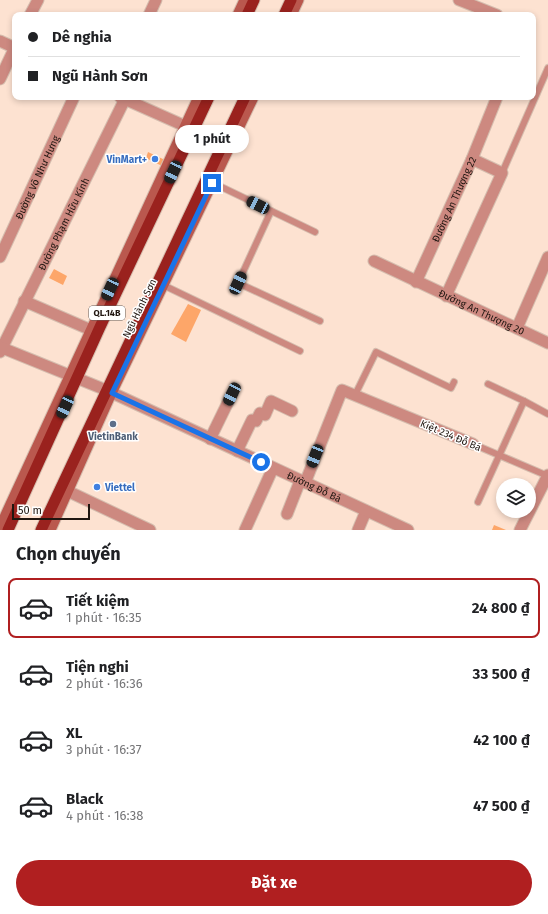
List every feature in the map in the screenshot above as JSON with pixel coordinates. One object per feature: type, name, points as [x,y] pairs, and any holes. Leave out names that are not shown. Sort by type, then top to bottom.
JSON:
[{"type":"highway","points":[[248,12],[254,0]]},
{"type":"highway","points":[[285,12],[291,0]]},
{"type":"highway","name":"QL.14B","points":[[8,530],[74,377],[100,327],[208,100]]},
{"type":"highway","name":"QL.14B","points":[[109,392],[209,182],[244,100]]},
{"type":"highway","points":[[41,530],[65,490],[95,414],[109,392]]},
{"type":"main road","points":[[239,12],[245,0]]},
{"type":"main road","points":[[292,12],[298,0]]},
{"type":"main road","points":[[0,528],[74,377],[91,330],[198,100]]},
{"type":"main road","points":[[209,182],[251,100]]},
{"type":"main road","points":[[50,530],[65,490],[109,392]]},
{"type":"street","points":[[32,12],[38,0]]},
{"type":"street","points":[[150,12],[156,0]]},
{"type":"street","points":[[459,0],[489,12]]},
{"type":"street","points":[[0,41],[12,47]]},
{"type":"street","points":[[0,79],[12,54]]},
{"type":"street","name":"Đường Võ Như Hưng","points":[[0,257],[73,100]]},
{"type":"street","name":"Đường Phạm Hữu Kính","points":[[1,349],[121,100]]},
{"type":"street","name":"Đường Phạm Hữu Kính","points":[[126,100],[185,126]]},
{"type":"street","points":[[472,159],[496,100]]},
{"type":"street","name":"Đường An Thượng 22","points":[[416,282],[472,159],[502,173]]},
{"type":"street","points":[[446,296],[502,173]]},
{"type":"street","points":[[517,328],[548,257]]},
{"type":"street","name":"Đường An Thượng 20","points":[[374,261],[548,343]]},
{"type":"street","points":[[24,301],[91,330]]},
{"type":"street","name":"Đường Đỗ Bá","points":[[1,349],[109,392],[408,530]]},
{"type":"street","name":"Kiệt 234 Đỗ Bá","points":[[302,482],[342,390],[473,444]]},
{"type":"street","points":[[210,439],[232,394]]},
{"type":"street","points":[[237,451],[252,420],[256,422],[260,413],[265,415],[271,401],[292,411]]},
{"type":"street","points":[[245,530],[273,468]]},
{"type":"street","points":[[520,530],[548,475]]},
{"type":"street","points":[[287,514],[302,482]]},
{"type":"street","points":[[65,490],[128,525],[150,530]]},
{"type":"street","points":[[358,530],[366,511]]},
{"type":"lane","points":[[536,95],[548,68]]},
{"type":"lane","points":[[502,173],[534,100]]},
{"type":"lane","points":[[209,182],[315,232]]},
{"type":"lane","points":[[271,211],[238,283],[320,321]]},
{"type":"lane","points":[[161,284],[300,351]]},
{"type":"lane","points":[[355,395],[376,352],[451,388],[454,382]]},
{"type":"lane","points":[[488,384],[548,414]]},
{"type":"lane","points":[[478,502],[524,401]]},
{"type":"lane","name":"Kiệt 234 Đỗ Bá","points":[[473,444],[548,475]]},
{"type":"building","name":"VinMart+","points":[[148,152],[165,160],[162,166],[146,158]]},
{"type":"building","points":[[54,269],[67,276],[63,285],[49,278]]},
{"type":"building","points":[[188,304],[201,310],[186,342],[171,334]]},
{"type":"building","points":[[494,525],[506,530],[492,530]]},
{"type":"place","name":"VinMart+","points":[[155,159]]},
{"type":"place","name":"VietinBank","points":[[113,424]]},
{"type":"place","name":"Viettel","points":[[97,487]]},
{"type":"route","points":[[212,183],[112,393],[261,462]]}]
